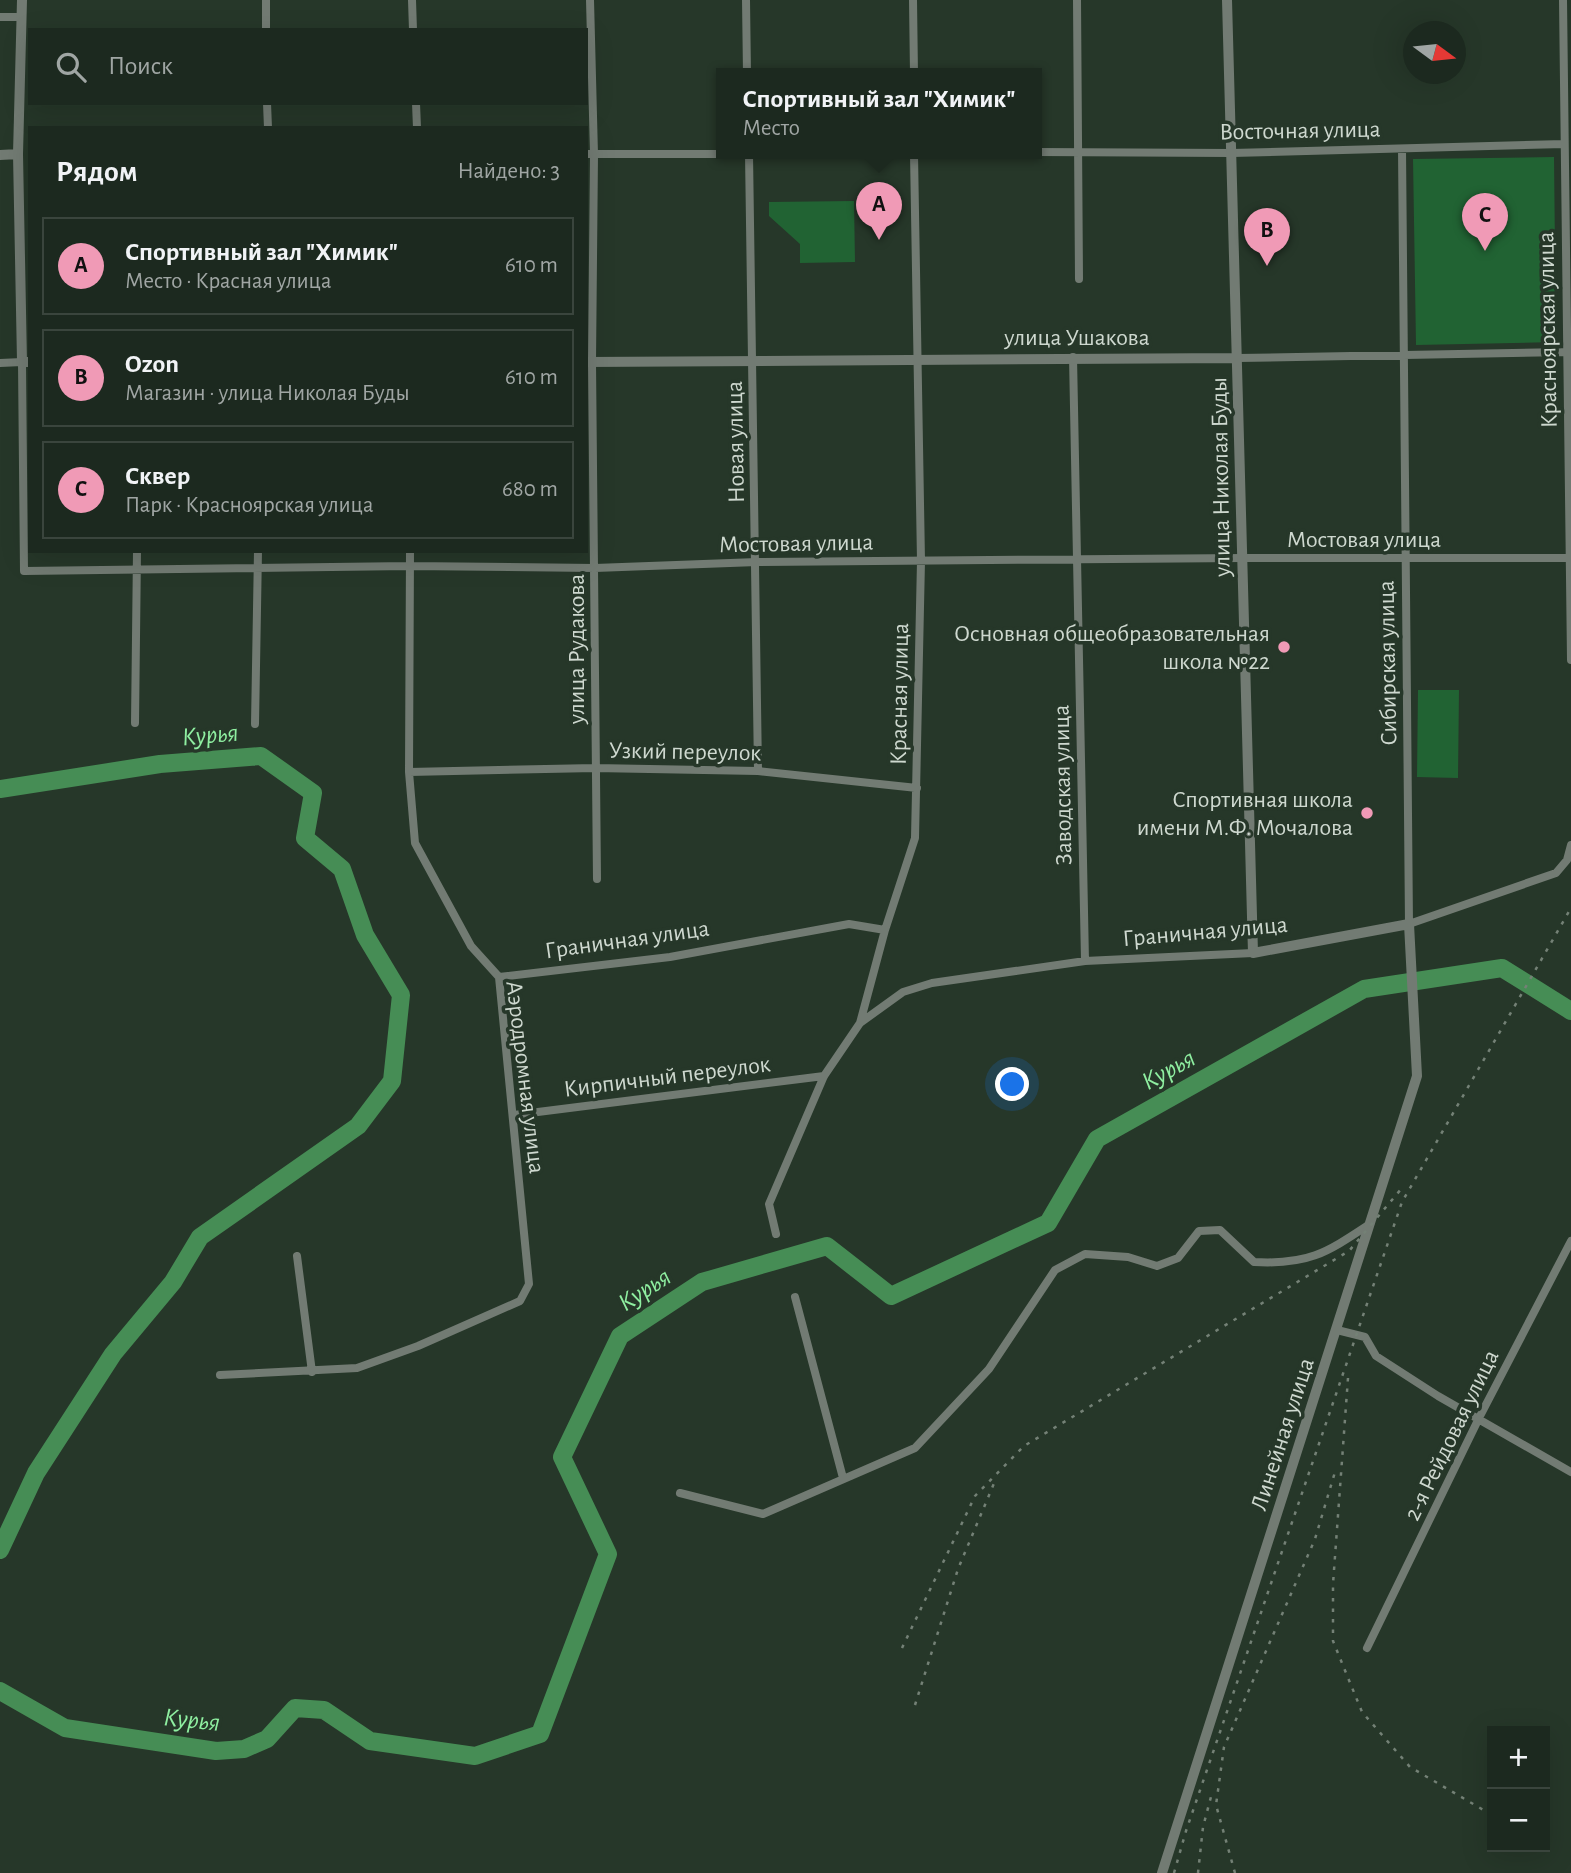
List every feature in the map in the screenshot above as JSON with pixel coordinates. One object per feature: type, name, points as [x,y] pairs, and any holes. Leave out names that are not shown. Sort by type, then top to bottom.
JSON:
[{"type":"street","points":[[0,363],[26,362],[18,154],[22,0]]},
{"type":"street","points":[[266,0],[266,28]]},
{"type":"street","points":[[412,0],[413,28]]},
{"type":"street","name":"улица Рудакова","points":[[590,0],[589,362],[595,568],[597,879]]},
{"type":"street","points":[[746,0],[747,68]]},
{"type":"street","points":[[913,0],[914,68]]},
{"type":"street","points":[[1077,0],[1079,279]]},
{"type":"street","name":"улица Николая Буды","points":[[1227,0],[1253,953]]},
{"type":"street","name":"Красноярская улица","points":[[1563,0],[1571,660]]},
{"type":"street","points":[[0,17],[22,17]]},
{"type":"street","points":[[267,105],[268,126]]},
{"type":"street","points":[[416,105],[417,126]]},
{"type":"street","name":"Восточная улица","points":[[1042,152],[1232,153],[1564,144]]},
{"type":"street","name":"Сибирская улица","points":[[1402,149],[1409,924]]},
{"type":"street","points":[[0,155],[28,153]]},
{"type":"street","points":[[590,154],[716,155]]},
{"type":"street","name":"Новая улица","points":[[748,159],[757,562],[758,771]]},
{"type":"street","name":"Красная улица","points":[[776,1234],[769,1204],[824,1076],[860,1023],[885,930],[912,854],[917,788],[921,561],[915,359],[915,159]]},
{"type":"street","name":"улица Ушакова","points":[[589,362],[1238,358],[1567,352]]},
{"type":"street","name":"Заводская улица","points":[[1073,357],[1086,961]]},
{"type":"street","name":"Мостовая улица","points":[[26,362],[24,571],[409,566],[595,568],[757,562],[1077,559],[1570,558]]},
{"type":"street","points":[[135,723],[137,553]]},
{"type":"street","points":[[255,724],[258,553]]},
{"type":"street","name":"Аэродромная улица","points":[[312,1372],[357,1368],[378,1362],[512,1305],[526,1294],[529,1284],[499,977],[471,946],[415,843],[409,772],[410,553]]},
{"type":"street","name":"Узкий переулок","points":[[409,772],[595,768],[758,771],[917,788]]},
{"type":"street","name":"Граничная улица","points":[[860,1023],[903,992],[917,987],[1086,961],[1253,953],[1409,924],[1556,873],[1567,860],[1571,845]]},
{"type":"street","name":"Граничная улица","points":[[499,977],[670,957],[849,924],[885,930]]},
{"type":"street","name":"Линейная улица","points":[[1163,1873],[1417,1076],[1411,1003],[1409,924]]},
{"type":"street","name":"Кирпичный переулок","points":[[514,1115],[824,1076]]},
{"type":"street","points":[[680,1493],[763,1514],[778,1510],[843,1478],[915,1448],[989,1368],[1055,1270],[1085,1254],[1128,1257],[1157,1266],[1178,1258],[1199,1231],[1220,1230],[1254,1262],[1290,1264],[1326,1253],[1370,1224]]},
{"type":"street","name":"2-я Рейдовая улица","points":[[1367,1648],[1479,1418],[1571,1241]]},
{"type":"street","points":[[220,1375],[312,1372],[297,1256]]},
{"type":"street","points":[[795,1297],[843,1478]]},
{"type":"street","points":[[1337,1330],[1365,1337],[1376,1356],[1571,1472]]},
{"type":"green space","points":[[1554,157],[1556,342],[1416,345],[1413,159]]},
{"type":"green space","points":[[854,201],[855,262],[800,263],[800,244],[769,216],[769,202]]},
{"type":"green space","points":[[1418,690],[1459,690],[1458,778],[1417,777]]},
{"type":"waterway","name":"Курья","points":[[0,789],[160,764],[261,756],[313,793],[305,838],[342,869],[365,935],[401,995],[392,1081],[358,1126],[200,1237],[173,1282],[113,1354],[36,1473],[0,1550]]},
{"type":"waterway","name":"Курья","points":[[0,1691],[65,1728],[216,1751],[244,1749],[267,1739],[295,1708],[324,1710],[370,1741],[475,1756],[540,1734],[608,1554],[562,1457],[620,1336],[702,1282],[827,1246],[891,1296],[1048,1223],[1097,1139],[1364,989],[1502,968],[1571,1011]]},
{"type":"railway","points":[[1174,1873],[1186,1831],[1402,1202],[1571,908]]},
{"type":"railway","points":[[902,1648],[975,1496],[1024,1446],[1349,1251],[1402,1188]]},
{"type":"railway","points":[[1348,1378],[1333,1584],[1333,1641],[1362,1712],[1410,1767],[1487,1812]]},
{"type":"railway","points":[[1235,1873],[1216,1805],[1224,1747],[1315,1539],[1335,1472]]},
{"type":"railway","points":[[915,1705],[958,1569],[995,1481]]},
{"type":"railway","points":[[1198,1873],[1203,1827],[1212,1793]]},
{"type":"place","name":"Спортивный зал \"Химик\"","points":[[879,240]]},
{"type":"place","name":"Сквер","points":[[1485,251]]},
{"type":"place","name":"Ozon","points":[[1267,266]]},
{"type":"place","name":"Основная общеобразовательная школа №22","points":[[1284,647]]},
{"type":"place","name":"Спортивная школа имени М.Ф. Мочалова","points":[[1367,813]]}]
